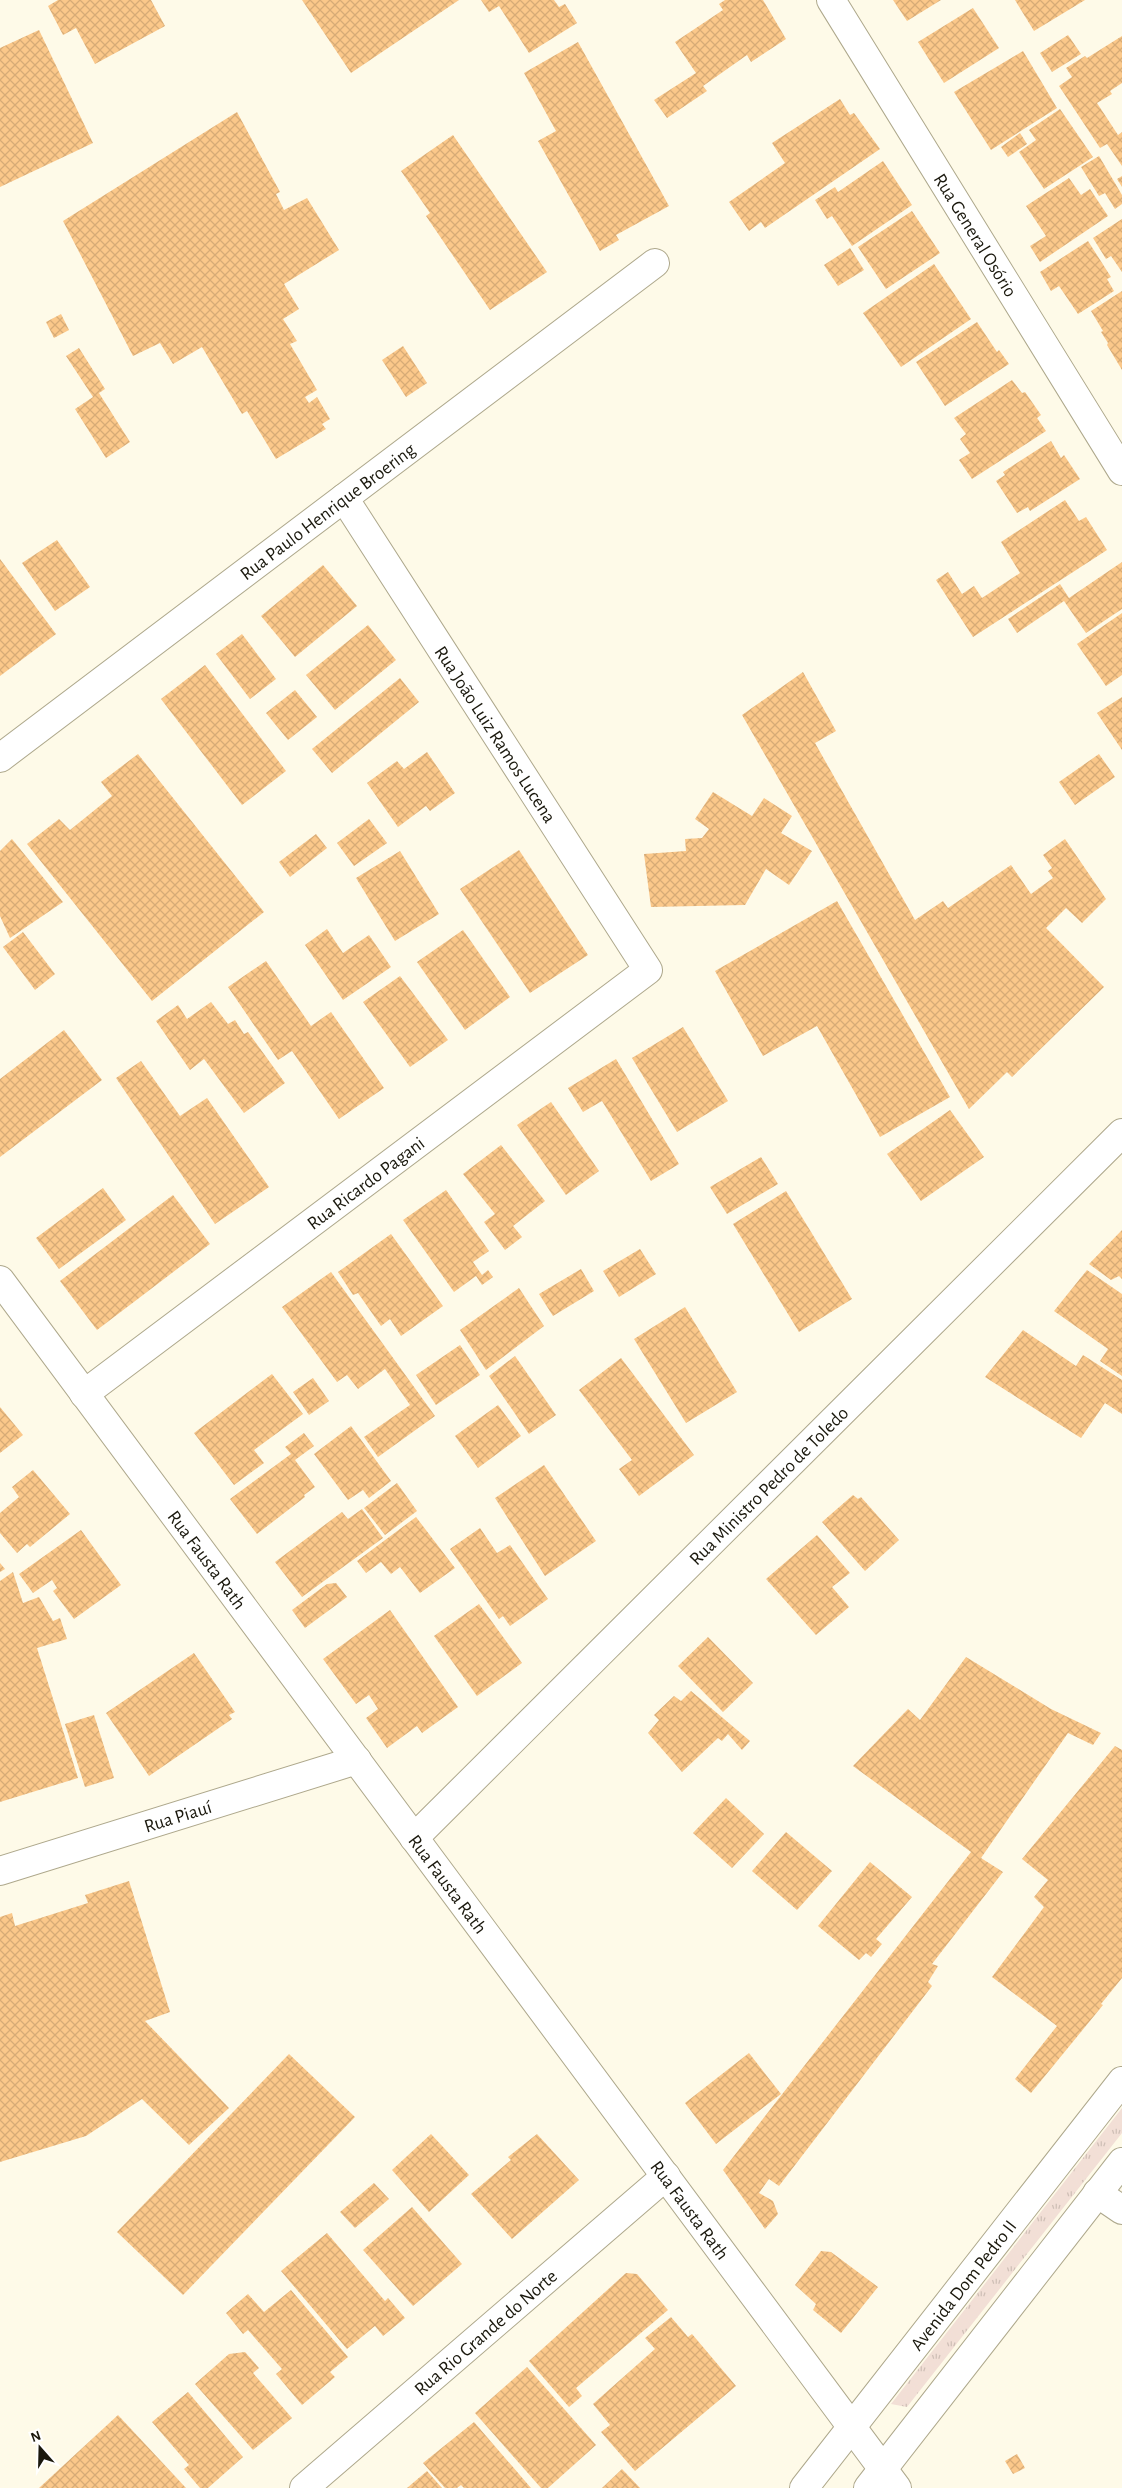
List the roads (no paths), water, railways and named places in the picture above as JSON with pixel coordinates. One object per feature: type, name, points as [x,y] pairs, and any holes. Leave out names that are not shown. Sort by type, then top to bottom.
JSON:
[{"type":"street","name":"Rua General Osório","points":[[830,0],[1122,471]]},
{"type":"street","name":"Rua Paulo Henrique Broering","points":[[0,758],[655,263]]},
{"type":"street","name":"Rua João Luiz Ramos Lucena","points":[[344,498],[648,970]]},
{"type":"street","name":"Rua Ricardo Pagani","points":[[84,1394],[648,970]]},
{"type":"street","name":"Rua Ministro Pedro de Toledo","points":[[414,1838],[1122,1132]]},
{"type":"street","name":"Rua Fausta Rath","points":[[0,1280],[852,2428],[883,2482]]},
{"type":"street","name":"Rua Piauí","points":[[0,1871],[357,1760]]},
{"type":"street","name":"Avenida Dom Pedro II","points":[[804,2488],[1122,2081]]},
{"type":"street","points":[[883,2482],[1122,2162]]},
{"type":"street","name":"Rua Rio Grande do Norte","points":[[304,2488],[666,2176]]},
{"type":"street","points":[[1097,2193],[1122,2210]]}]
